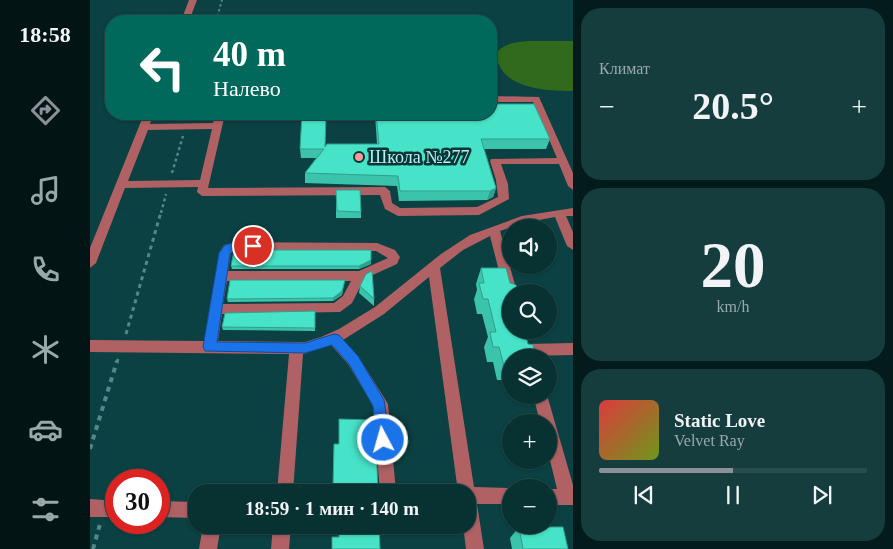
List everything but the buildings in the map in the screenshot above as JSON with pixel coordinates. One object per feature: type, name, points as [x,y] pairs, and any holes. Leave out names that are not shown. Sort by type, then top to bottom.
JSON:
[{"type":"street","points":[[187,15],[193,0]]},
{"type":"street","points":[[497,99],[536,99],[573,186]]},
{"type":"street","points":[[90,263],[147,120]]},
{"type":"street","points":[[218,120],[202,192],[385,191],[385,202],[390,208],[398,212],[479,211],[502,199],[504,191],[495,161],[563,161]]},
{"type":"street","points":[[144,127],[217,126]]},
{"type":"street","points":[[121,184],[204,183]]},
{"type":"street","points":[[90,346],[296,348],[318,345],[334,339],[362,323],[446,257],[494,230],[515,222],[573,212]]},
{"type":"street","points":[[559,213],[573,246]]},
{"type":"street","points":[[494,230],[508,284]]},
{"type":"street","points":[[210,347],[221,276],[225,253],[228,248],[236,246],[377,247],[391,253],[394,257],[393,261],[360,276],[221,276]]},
{"type":"street","points":[[434,268],[465,484]]},
{"type":"street","points":[[216,309],[335,308],[343,306],[347,302],[352,288],[360,276]]},
{"type":"street","points":[[334,339],[353,360],[380,404],[387,484]]},
{"type":"street","points":[[286,484],[296,348]]},
{"type":"street","points":[[527,348],[573,349]]},
{"type":"street","points":[[557,452],[571,497],[557,497]]},
{"type":"street","points":[[476,495],[502,496]]},
{"type":"street","points":[[90,508],[105,509]]},
{"type":"street","points":[[170,510],[188,510]]},
{"type":"street","points":[[208,549],[210,534]]},
{"type":"street","points":[[280,549],[281,534]]},
{"type":"street","points":[[473,534],[475,549]]},
{"type":"path","points":[[218,15],[222,0]]},
{"type":"path","points":[[90,449],[186,127]]},
{"type":"green space","points":[[529,41],[573,41],[573,91],[525,86],[505,74],[499,65],[497,52],[507,45]]},
{"type":"place","name":"Школа №277","points":[[359,157]]},
{"type":"route","points":[[253,246],[228,248],[225,253],[210,347],[305,348],[334,339],[353,360],[380,404],[383,440]]}]
